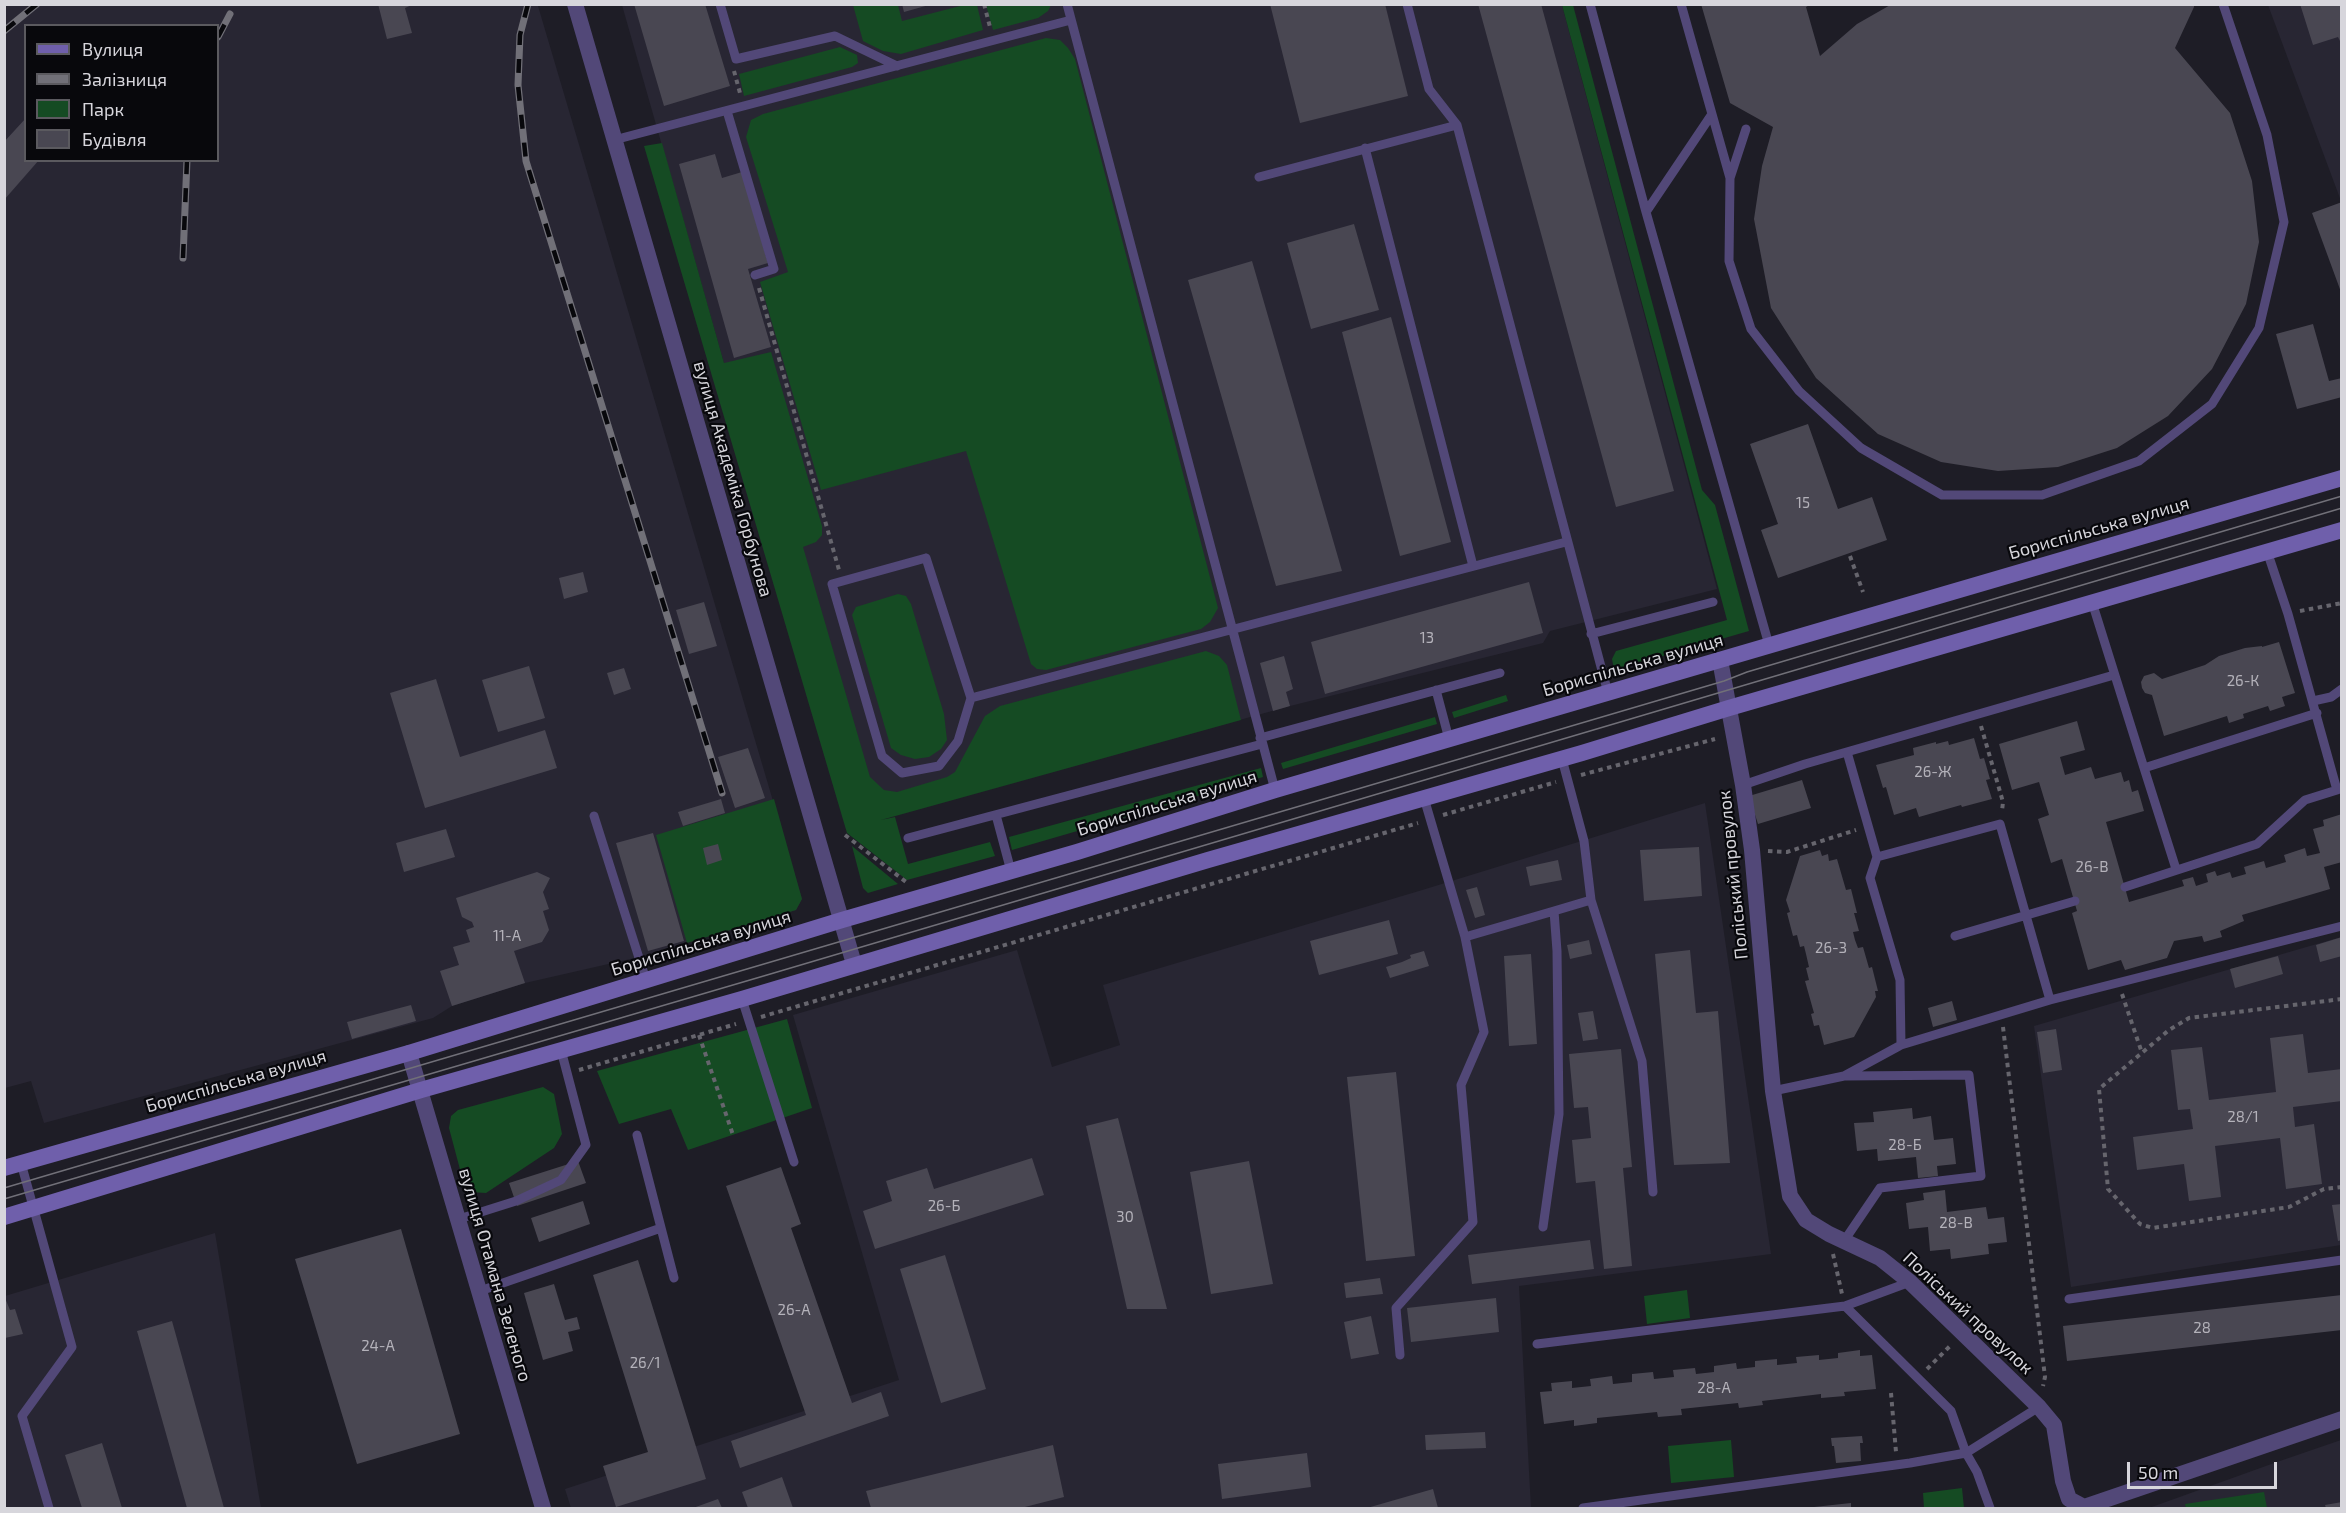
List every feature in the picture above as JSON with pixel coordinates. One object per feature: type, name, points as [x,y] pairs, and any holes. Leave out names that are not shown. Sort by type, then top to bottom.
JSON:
[{"type":"main road","name":"Бориспільська вулиця","points":[[4,1168],[409,1053],[1275,790],[2342,478]]},
{"type":"main road","points":[[4,1217],[421,1090],[742,999],[854,964],[2342,530]]},
{"type":"street","name":"вулиця Академіка Горбунова","points":[[575,4],[854,964]]},
{"type":"street","name":"Поліський провулок","points":[[1720,660],[1743,785],[1752,850],[1773,1091],[1790,1196],[1806,1220],[1829,1234],[1880,1258],[1910,1282],[2039,1407],[2054,1425],[2063,1481],[2069,1499],[2084,1507],[2342,1419]]},
{"type":"street","name":"вулиця Отамана Зеленого","points":[[409,1053],[543,1509]]},
{"type":"lane","points":[[720,4],[736,59],[835,36],[897,66]]},
{"type":"lane","points":[[1067,4],[1275,790]]},
{"type":"lane","points":[[1407,4],[1429,89],[1457,125],[1608,693]]},
{"type":"lane","points":[[1590,4],[1646,212],[1769,645]]},
{"type":"lane","points":[[1681,4],[1730,178],[1729,261],[1751,329],[1799,391],[1861,448],[1942,495],[2042,495],[2139,461],[2212,404],[2259,328],[2284,222],[2267,135],[2223,4]]},
{"type":"lane","points":[[614,140],[1071,20]]},
{"type":"lane","points":[[727,111],[774,269],[755,275]]},
{"type":"lane","points":[[1646,212],[1712,114]]},
{"type":"lane","points":[[1259,177],[1457,125]]},
{"type":"lane","points":[[1730,178],[1746,129]]},
{"type":"lane","points":[[1365,148],[1473,566]]},
{"type":"lane","points":[[971,698],[1566,542]]},
{"type":"lane","points":[[2125,887],[2256,844],[2305,800],[2337,790],[2317,713],[2267,551]]},
{"type":"lane","points":[[926,558],[971,698],[958,741],[939,766],[902,773],[882,756],[832,584],[926,558]]},
{"type":"lane","points":[[1591,634],[1713,602]]},
{"type":"lane","points":[[2092,602],[2176,869]]},
{"type":"lane","points":[[908,838],[1500,673]]},
{"type":"lane","points":[[1743,785],[1846,752],[2114,675]]},
{"type":"lane","points":[[2313,700],[2331,697],[2342,689]]},
{"type":"lane","points":[[1436,690],[1449,739]]},
{"type":"lane","points":[[2144,768],[2317,713]]},
{"type":"lane","points":[[1846,752],[1877,857],[1869,878],[1900,980],[1901,1045]]},
{"type":"lane","points":[[1562,759],[1584,841],[1591,900],[1642,1061],[1653,1191]]},
{"type":"lane","points":[[1400,1355],[1396,1308],[1473,1222],[1461,1085],[1484,1032],[1465,937],[1424,798]]},
{"type":"lane","points":[[996,815],[1011,871]]},
{"type":"lane","points":[[594,816],[646,980]]},
{"type":"lane","points":[[1877,857],[2000,824],[2050,1000]]},
{"type":"lane","points":[[1465,937],[1591,900]]},
{"type":"lane","points":[[1955,936],[2075,901]]},
{"type":"lane","points":[[1543,1227],[1559,1114],[1557,951],[1554,911]]},
{"type":"lane","points":[[1844,1076],[1901,1045],[2050,1000],[2342,926]]},
{"type":"lane","points":[[742,999],[794,1162]]},
{"type":"lane","points":[[459,1219],[516,1201],[561,1180],[586,1145],[561,1050]]},
{"type":"lane","points":[[1773,1091],[1844,1076],[1970,1075],[1980,1176],[1880,1188],[1844,1241]]},
{"type":"lane","points":[[637,1135],[674,1278]]},
{"type":"lane","points":[[21,1163],[72,1347],[22,1416],[49,1509]]},
{"type":"lane","points":[[480,1291],[661,1228]]},
{"type":"lane","points":[[2069,1299],[2342,1260]]},
{"type":"lane","points":[[1537,1344],[1845,1306],[1910,1282]]},
{"type":"lane","points":[[1845,1306],[1951,1411],[1990,1509]]},
{"type":"lane","points":[[1583,1509],[1897,1465],[1966,1453],[2039,1407]]},
{"type":"path","points":[[984,4],[993,40]]},
{"type":"path","points":[[736,59],[733,68],[744,106]]},
{"type":"path","points":[[755,275],[841,579]]},
{"type":"path","points":[[1850,556],[1863,592]]},
{"type":"path","points":[[2288,614],[2342,603]]},
{"type":"path","points":[[1978,714],[2003,802],[2000,824]]},
{"type":"path","points":[[567,1073],[1567,779],[1715,739]]},
{"type":"path","points":[[1752,850],[1787,852],[1868,827]]},
{"type":"path","points":[[845,834],[911,887]]},
{"type":"path","points":[[2118,983],[2142,1053]]},
{"type":"path","points":[[2342,999],[2189,1018],[2169,1030],[2100,1089],[2108,1189],[2140,1224],[2153,1228],[2289,1208],[2324,1189],[2342,1187]]},
{"type":"path","points":[[2002,1015],[2045,1377],[2039,1407]]},
{"type":"path","points":[[699,1035],[733,1135]]},
{"type":"path","points":[[1829,1234],[1845,1306]]},
{"type":"path","points":[[1918,1378],[1963,1333]]},
{"type":"path","points":[[1891,1393],[1897,1465]]},
{"type":"shaded area","points":[[524,4],[538,6],[802,899],[796,910],[639,957],[525,983],[452,1006],[433,1018],[44,1123],[31,1081],[5,1088],[5,5]]},
{"type":"shaded area","points":[[622,5],[1562,5],[1717,589],[1550,631],[1543,643],[1290,706],[868,823],[853,817]]},
{"type":"shaded area","points":[[2268,5],[2341,5],[2341,201]]},
{"type":"shaded area","points":[[1705,803],[1771,1254],[1519,1286],[1531,1508],[571,1508],[565,1489],[899,1380],[793,1015],[1017,950],[1052,1067],[1120,1045],[1103,985]]},
{"type":"shaded area","points":[[2341,937],[2341,1245],[2071,1287],[2034,1026]]},
{"type":"shaded area","points":[[215,1233],[261,1508],[5,1508],[5,1296]]},
{"type":"shaded area","points":[[2341,1440],[2341,1508],[2149,1508],[2277,1462]]},
{"type":"green space","points":[[986,4],[1051,5],[1048,11],[1038,18],[993,30]]},
{"type":"green space","points":[[853,5],[898,5],[902,21],[964,5],[977,5],[983,30],[901,54],[883,51],[863,41]]},
{"type":"green space","points":[[1562,5],[1573,5],[1702,490],[1715,505],[1749,631],[1614,670],[1612,659],[1616,651],[1727,620]]},
{"type":"green space","points":[[1046,38],[1060,40],[1075,59],[1218,608],[1210,622],[1201,629],[1046,670],[1037,669],[1031,664],[966,451],[821,490],[760,282],[788,272],[746,137],[751,120],[763,114]]},
{"type":"green space","points":[[840,47],[857,55],[858,63],[852,67],[744,96],[739,74]]},
{"type":"green space","points":[[662,143],[724,363],[771,352],[822,526],[822,535],[816,542],[803,547],[870,777],[884,790],[897,792],[947,777],[955,772],[985,716],[1000,706],[1206,651],[1219,656],[1227,665],[1241,720],[881,820],[895,817],[908,864],[990,842],[995,856],[907,880],[847,833],[644,146]]},
{"type":"green space","points":[[898,594],[906,596],[911,604],[944,714],[947,740],[941,749],[929,757],[915,759],[901,755],[891,748],[852,615],[856,607]]},
{"type":"green space","points":[[1506,695],[1508,701],[1454,718],[1452,712]]},
{"type":"green space","points":[[1435,717],[1437,724],[1283,769],[1281,763]]},
{"type":"green space","points":[[1261,768],[1263,777],[1012,850],[1009,837]]},
{"type":"green space","points":[[774,799],[802,899],[796,910],[687,943],[656,835]]},
{"type":"green space","points":[[852,846],[898,884],[868,893],[863,888]]},
{"type":"green space","points":[[787,1019],[812,1108],[688,1150],[671,1109],[619,1124],[597,1071]]},
{"type":"green space","points":[[543,1087],[554,1094],[562,1134],[554,1148],[486,1193],[470,1192],[462,1177],[449,1128],[451,1116],[458,1110]]},
{"type":"green space","points":[[1687,1290],[1690,1318],[1647,1324],[1644,1296]]},
{"type":"green space","points":[[1731,1440],[1734,1477],[1671,1483],[1668,1446]]},
{"type":"green space","points":[[1962,1488],[1964,1508],[1924,1508],[1923,1493]]},
{"type":"green space","points":[[2264,1492],[2267,1508],[2186,1508],[2185,1504]]},
{"type":"building","points":[[378,4],[414,4],[405,8],[412,33],[387,39]]},
{"type":"building","points":[[634,4],[705,4],[730,86],[664,106]]},
{"type":"building","points":[[902,4],[929,4],[929,5],[904,12]]},
{"type":"building","points":[[1270,4],[1385,4],[1408,96],[1300,123]]},
{"type":"building","points":[[1478,4],[1541,4],[1674,491],[1616,507]]},
{"type":"building","points":[[1701,4],[1811,4],[1806,7],[1820,56],[1857,24],[1892,4],[2194,4],[2175,48],[2230,113],[2252,181],[2259,242],[2246,304],[2212,369],[2168,416],[2117,448],[2058,467],[1998,471],[1941,462],[1878,434],[1816,378],[1771,308],[1754,219],[1762,166],[1773,127],[1730,103]]},
{"type":"building","points":[[2300,4],[2342,4],[2342,45],[2338,37],[2313,45]]},
{"type":"building","points":[[24,120],[24,162],[37,162],[4,200],[4,142]]},
{"type":"building","points":[[715,154],[722,178],[742,172],[768,263],[748,269],[771,347],[734,358],[679,164]]},
{"type":"building","points":[[2342,202],[2342,292],[2341,292],[2312,213]]},
{"type":"building","points":[[1354,224],[1379,310],[1311,329],[1287,243]]},
{"type":"building","points":[[1252,261],[1342,571],[1276,586],[1188,280]]},
{"type":"building","points":[[1391,317],[1451,542],[1400,556],[1342,332]]},
{"type":"building","points":[[2313,324],[2329,381],[2342,378],[2342,397],[2297,409],[2276,334]]},
{"type":"building","points":[[1808,424],[1838,509],[1872,497],[1887,540],[1778,578],[1761,530],[1778,524],[1750,444]]},
{"type":"building","points":[[583,572],[588,592],[564,599],[559,578]]},
{"type":"building","points":[[1529,582],[1543,633],[1325,694],[1311,642]]},
{"type":"building","points":[[704,602],[717,646],[689,654],[676,610]]},
{"type":"building","points":[[2279,642],[2295,693],[2282,697],[2285,706],[2270,711],[2268,706],[2243,714],[2244,718],[2229,723],[2227,716],[2164,736],[2152,695],[2145,693],[2142,688],[2141,682],[2144,676],[2154,673],[2162,679],[2205,665],[2219,656],[2245,648],[2262,647]]},
{"type":"building","points":[[1284,656],[1293,689],[1286,692],[1290,706],[1273,711],[1260,663]]},
{"type":"building","points":[[529,666],[545,718],[498,732],[482,680]]},
{"type":"building","points":[[624,668],[631,689],[614,695],[607,673]]},
{"type":"building","points":[[436,679],[460,757],[545,730],[557,768],[425,808],[390,693]]},
{"type":"building","points":[[2077,721],[2085,750],[2060,757],[2065,775],[2091,767],[2095,779],[2121,772],[2124,782],[2129,780],[2132,792],[2138,790],[2144,811],[2106,822],[2129,902],[2184,886],[2182,880],[2193,877],[2196,886],[2208,882],[2206,874],[2215,871],[2217,876],[2230,872],[2232,878],[2246,874],[2244,867],[2264,861],[2266,868],[2286,862],[2284,855],[2305,848],[2307,856],[2320,853],[2313,829],[2324,826],[2323,820],[2342,814],[2342,862],[2324,867],[2330,889],[2242,915],[2244,921],[2220,931],[2222,937],[2204,942],[2202,936],[2174,941],[2167,958],[2125,970],[2121,960],[2088,970],[2072,913],[2077,911],[2062,859],[2051,863],[2038,819],[2049,815],[2039,782],[2012,790],[1999,744]]},
{"type":"building","points":[[1974,738],[1980,759],[1984,758],[1990,779],[1986,780],[1992,799],[1919,817],[1916,808],[1894,815],[1886,787],[1883,788],[1876,765],[1914,755],[1913,748],[1948,741],[1949,745]]},
{"type":"building","points":[[748,748],[765,798],[735,808],[718,757]]},
{"type":"building","points":[[1802,780],[1811,808],[1758,824],[1749,796]]},
{"type":"building","points":[[721,799],[725,813],[683,826],[678,812]]},
{"type":"building","points":[[446,829],[455,857],[404,872],[396,843]]},
{"type":"building","points":[[653,833],[684,941],[648,951],[616,843]]},
{"type":"building","points":[[718,844],[722,860],[707,865],[703,848]]},
{"type":"building","points":[[1699,847],[1702,896],[1644,901],[1640,850]]},
{"type":"building","points":[[1820,850],[1822,856],[1828,854],[1829,861],[1837,859],[1846,890],[1851,889],[1859,931],[1853,932],[1855,940],[1858,948],[1863,947],[1869,968],[1872,967],[1878,991],[1875,991],[1876,997],[1854,1037],[1824,1045],[1819,1025],[1814,1026],[1811,1014],[1814,1013],[1805,981],[1809,980],[1806,968],[1809,967],[1804,946],[1800,947],[1797,935],[1793,936],[1786,900],[1800,856]]},
{"type":"building","points":[[1558,860],[1562,880],[1530,886],[1526,867]]},
{"type":"building","points":[[537,872],[550,878],[543,892],[549,909],[543,911],[549,930],[542,942],[514,951],[525,983],[452,1006],[440,971],[459,965],[453,947],[470,942],[466,930],[474,927],[472,922],[462,917],[456,898]]},
{"type":"building","points":[[1477,887],[1485,915],[1475,918],[1466,890]]},
{"type":"building","points":[[1389,920],[1398,954],[1319,975],[1310,941]]},
{"type":"building","points":[[2342,937],[2342,956],[2320,962],[2316,945]]},
{"type":"building","points":[[1589,940],[1592,954],[1570,959],[1567,945]]},
{"type":"building","points":[[1690,950],[1696,1013],[1718,1011],[1730,1163],[1674,1165],[1655,954]]},
{"type":"building","points":[[1424,951],[1429,966],[1390,978],[1386,967]]},
{"type":"building","points":[[1531,954],[1537,1044],[1509,1046],[1504,956]]},
{"type":"building","points":[[2278,956],[2283,974],[2235,988],[2230,969]]},
{"type":"building","points":[[1952,1001],[1957,1020],[1933,1027],[1928,1008]]},
{"type":"building","points":[[411,1005],[416,1021],[352,1039],[347,1022]]},
{"type":"building","points":[[1593,1011],[1598,1039],[1583,1041],[1578,1013]]},
{"type":"building","points":[[2056,1029],[2062,1070],[2043,1073],[2037,1032]]},
{"type":"building","points":[[2303,1034],[2308,1073],[2342,1069],[2342,1101],[2293,1107],[2295,1127],[2314,1124],[2322,1184],[2286,1189],[2280,1138],[2215,1146],[2221,1197],[2189,1201],[2184,1164],[2137,1170],[2133,1137],[2193,1129],[2190,1109],[2178,1110],[2171,1050],[2202,1047],[2209,1100],[2276,1092],[2270,1038]]},
{"type":"building","points":[[1621,1049],[1632,1167],[1623,1168],[1632,1266],[1604,1269],[1595,1181],[1576,1183],[1572,1140],[1591,1138],[1588,1107],[1574,1108],[1569,1054]]},
{"type":"building","points":[[1396,1072],[1415,1256],[1366,1261],[1347,1077]]},
{"type":"building","points":[[1912,1108],[1913,1119],[1931,1116],[1934,1140],[1953,1138],[1956,1164],[1937,1166],[1938,1176],[1918,1178],[1916,1157],[1878,1161],[1877,1149],[1857,1151],[1854,1123],[1874,1122],[1873,1112]]},
{"type":"building","points":[[1118,1118],[1167,1309],[1127,1309],[1086,1126]]},
{"type":"building","points":[[1032,1158],[1044,1195],[875,1249],[863,1211],[892,1201],[886,1181],[927,1168],[934,1189]]},
{"type":"building","points":[[578,1161],[586,1183],[517,1206],[509,1183]]},
{"type":"building","points":[[1249,1161],[1273,1284],[1211,1294],[1190,1172]]},
{"type":"building","points":[[781,1167],[801,1224],[791,1228],[852,1403],[881,1392],[889,1416],[740,1468],[731,1441],[806,1415],[726,1186]]},
{"type":"building","points":[[1945,1190],[1947,1212],[1986,1207],[1988,1219],[2004,1217],[2007,1242],[1988,1244],[1989,1254],[1951,1259],[1950,1249],[1930,1251],[1928,1227],[1909,1229],[1906,1203],[1924,1200],[1923,1193]]},
{"type":"building","points":[[583,1201],[590,1224],[539,1242],[531,1218]]},
{"type":"building","points":[[2342,1204],[2342,1240],[2338,1241],[2332,1205]]},
{"type":"building","points":[[401,1229],[460,1434],[357,1464],[295,1259]]},
{"type":"building","points":[[1590,1240],[1594,1269],[1472,1284],[1468,1255]]},
{"type":"building","points":[[945,1255],[986,1389],[941,1403],[900,1269]]},
{"type":"building","points":[[638,1260],[706,1479],[616,1507],[603,1466],[648,1452],[593,1275]]},
{"type":"building","points":[[1380,1278],[1383,1294],[1346,1298],[1344,1283]]},
{"type":"building","points":[[554,1284],[565,1320],[577,1317],[580,1329],[568,1332],[573,1351],[543,1360],[524,1293]]},
{"type":"building","points":[[2342,1295],[2342,1330],[2067,1361],[2063,1326]]},
{"type":"building","points":[[5,1298],[10,1310],[15,1309],[23,1334],[5,1338]]},
{"type":"building","points":[[1496,1298],[1499,1332],[1411,1342],[1407,1308]]},
{"type":"building","points":[[1371,1316],[1379,1354],[1351,1359],[1344,1322]]},
{"type":"building","points":[[172,1321],[224,1508],[187,1508],[137,1331]]},
{"type":"building","points":[[1860,1350],[1860,1356],[1872,1355],[1876,1389],[1844,1392],[1845,1396],[1821,1398],[1821,1394],[1762,1401],[1763,1405],[1739,1408],[1738,1403],[1681,1409],[1682,1415],[1658,1417],[1657,1412],[1597,1418],[1597,1423],[1574,1426],[1574,1420],[1544,1424],[1540,1392],[1552,1391],[1551,1383],[1572,1381],[1572,1388],[1591,1386],[1590,1379],[1612,1376],[1613,1384],[1632,1382],[1632,1374],[1653,1372],[1654,1379],[1674,1377],[1673,1370],[1695,1368],[1696,1374],[1714,1372],[1714,1366],[1736,1363],[1737,1369],[1755,1367],[1755,1361],[1777,1359],[1777,1365],[1797,1363],[1796,1357],[1819,1355],[1819,1360],[1838,1358],[1838,1353]]},
{"type":"building","points":[[1485,1432],[1486,1448],[1426,1450],[1425,1435]]},
{"type":"building","points":[[1862,1436],[1861,1461],[1836,1463],[1831,1438]]},
{"type":"building","points":[[102,1443],[122,1508],[82,1508],[65,1455]]},
{"type":"building","points":[[1053,1445],[1064,1497],[1021,1508],[871,1508],[866,1491]]},
{"type":"building","points":[[1307,1453],[1311,1487],[1222,1499],[1218,1464]]},
{"type":"building","points":[[782,1477],[793,1508],[748,1508],[742,1492]]},
{"type":"building","points":[[1433,1489],[1438,1508],[1367,1508]]},
{"type":"building","points":[[718,1499],[722,1508],[693,1508]]},
{"type":"building","points":[[2342,1502],[2342,1508],[2326,1508],[2325,1505]]},
{"type":"building","points":[[1851,1503],[1851,1508],[1814,1508],[1814,1507]]},
{"type":"tram line","points":[[4,1188],[1724,681],[1747,672],[2342,496]]},
{"type":"tram line","points":[[4,1199],[2342,508]]},
{"type":"railway","points":[[4,31],[37,4]]},
{"type":"railway","points":[[528,4],[520,35],[518,85],[526,161],[722,793]]},
{"type":"railway","points":[[219,35],[230,14]]},
{"type":"railway","points":[[183,258],[187,162]]}]
